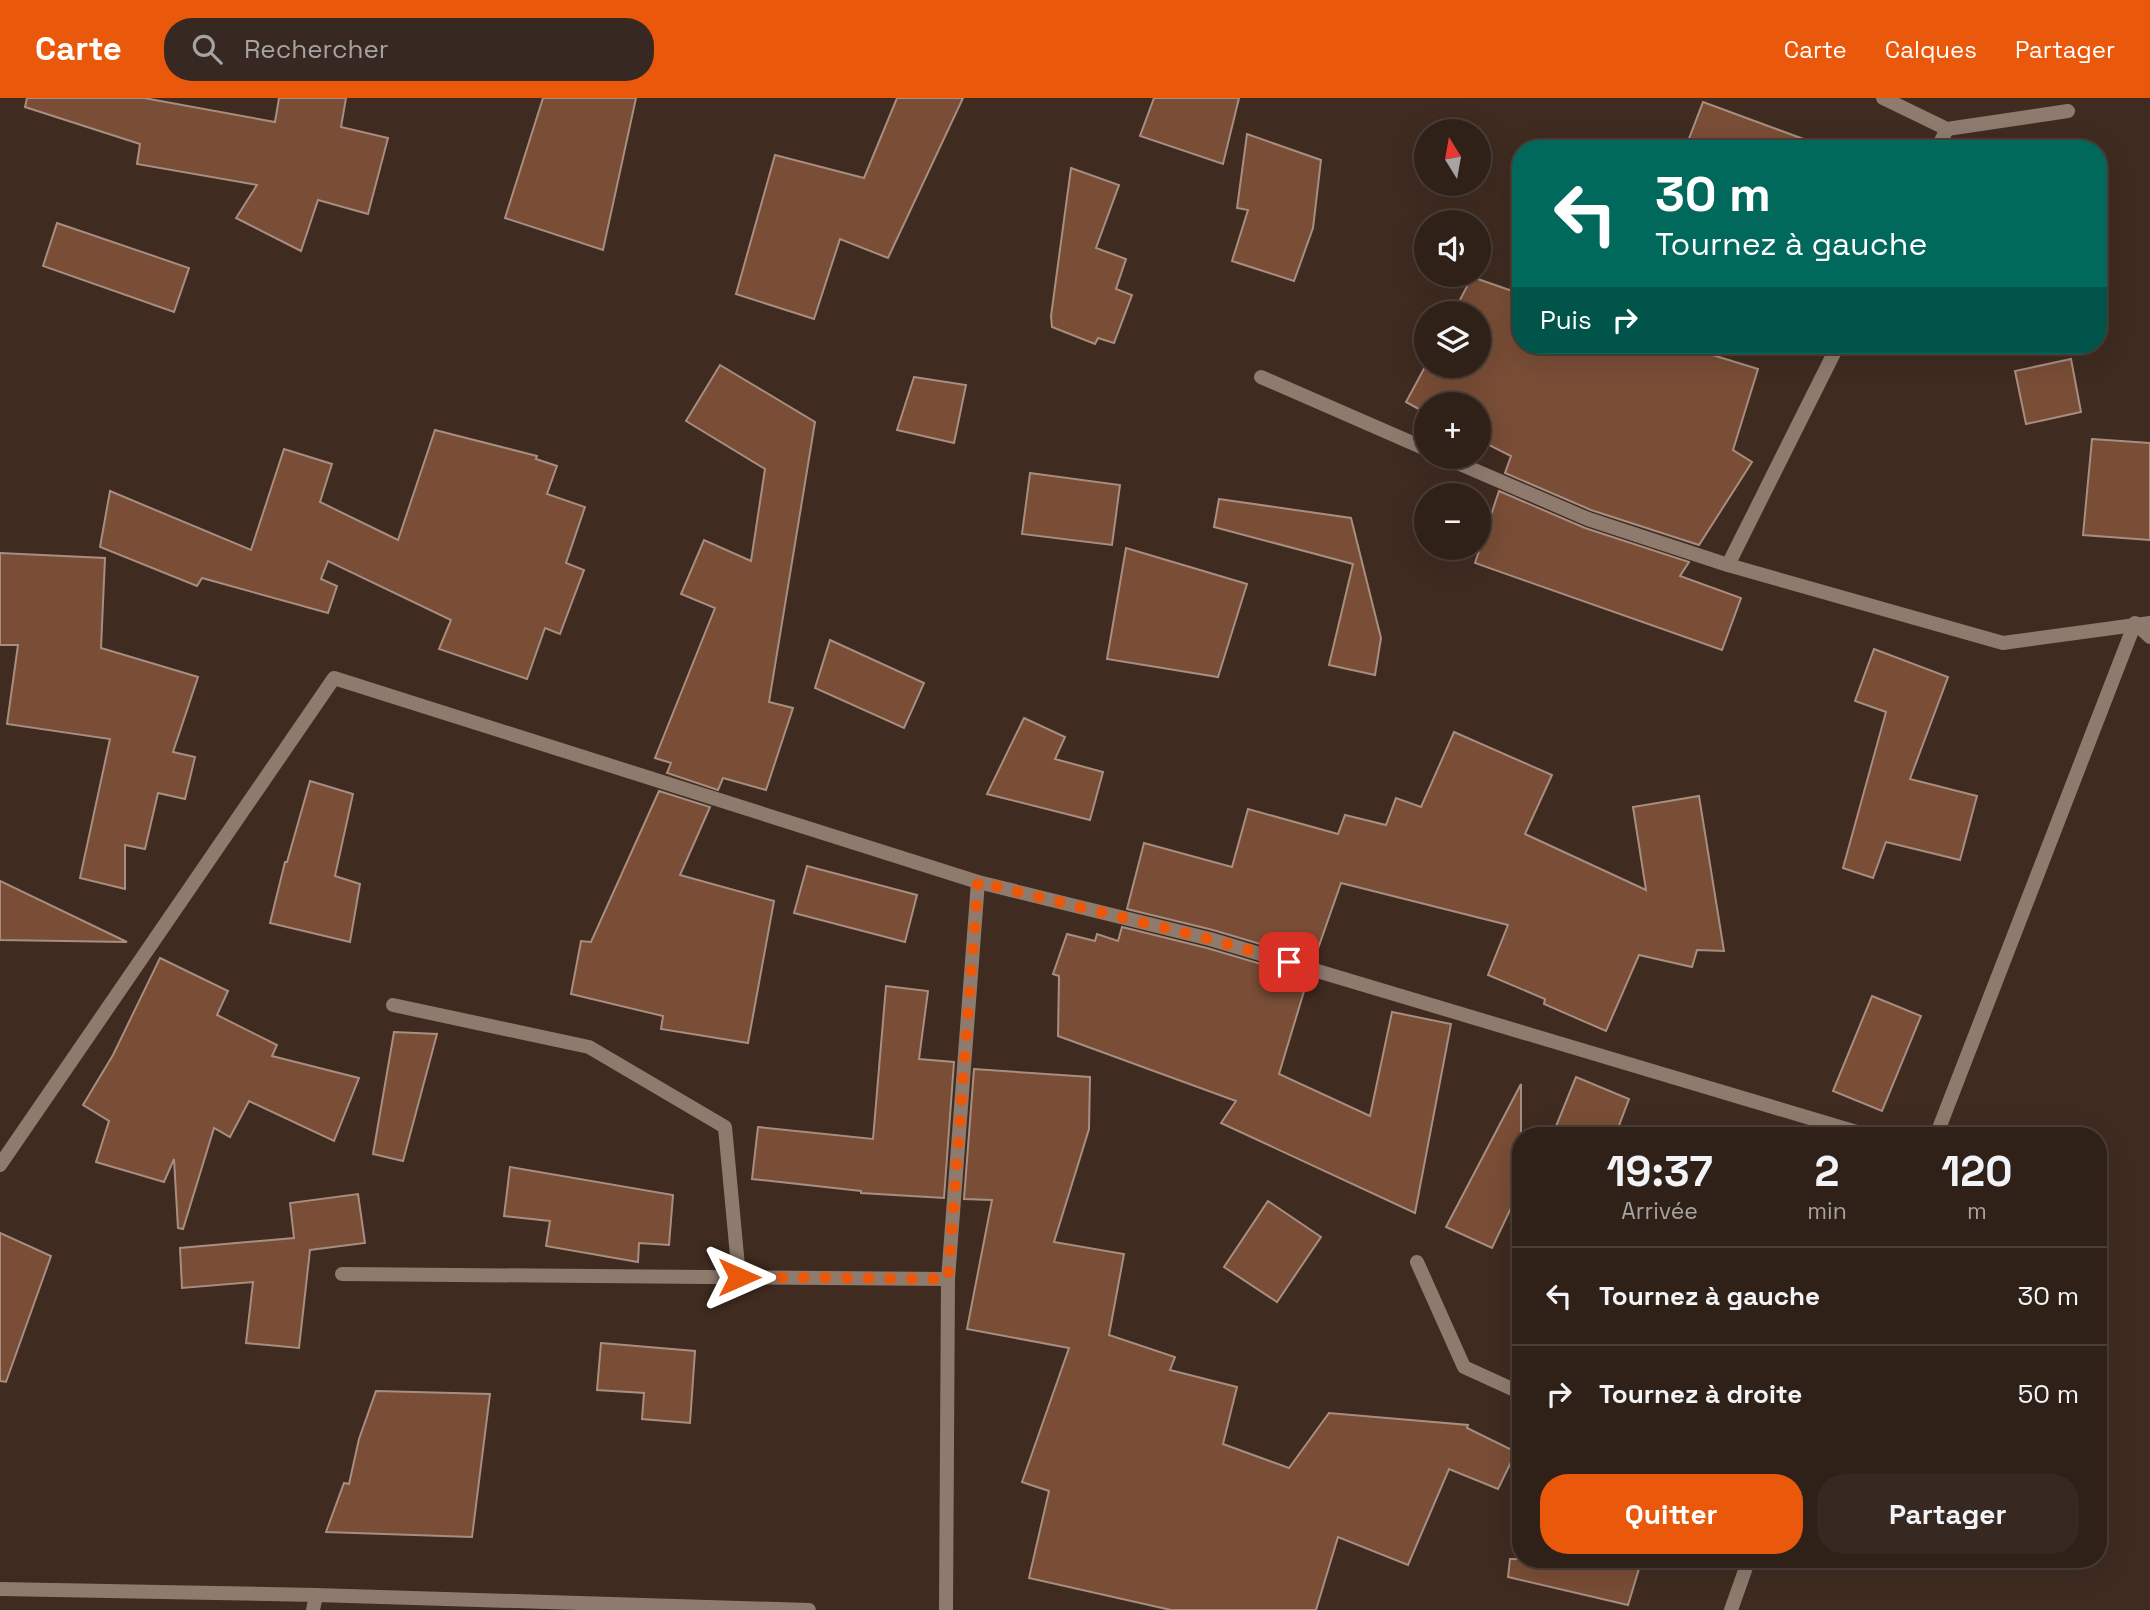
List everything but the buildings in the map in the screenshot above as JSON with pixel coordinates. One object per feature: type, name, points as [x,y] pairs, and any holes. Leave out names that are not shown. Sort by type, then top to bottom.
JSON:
[{"type":"street","points":[[1883,98],[1947,129],[2068,111]]},
{"type":"street","points":[[1942,140],[1947,129]]},
{"type":"street","points":[[1728,565],[1834,354]]},
{"type":"street","points":[[1261,377],[1414,444]]},
{"type":"street","points":[[1472,469],[1588,519],[1728,565],[2003,643],[2143,623]]},
{"type":"street","points":[[2143,623],[2150,637]]},
{"type":"street","points":[[1940,1127],[2143,623]]},
{"type":"street","points":[[0,1165],[334,678],[978,882],[1210,939],[1840,1127]]},
{"type":"street","points":[[946,1610],[948,1279],[978,882]]},
{"type":"street","points":[[393,1005],[589,1047],[725,1127],[739,1277]]},
{"type":"street","points":[[1417,1262],[1464,1367],[1512,1389]]},
{"type":"street","points":[[342,1274],[948,1279]]},
{"type":"street","points":[[1731,1610],[1746,1568]]},
{"type":"street","points":[[0,1589],[315,1603],[809,1610]]},
{"type":"route","points":[[739,1277],[948,1279],[978,882],[1210,939],[1289,962]]}]
